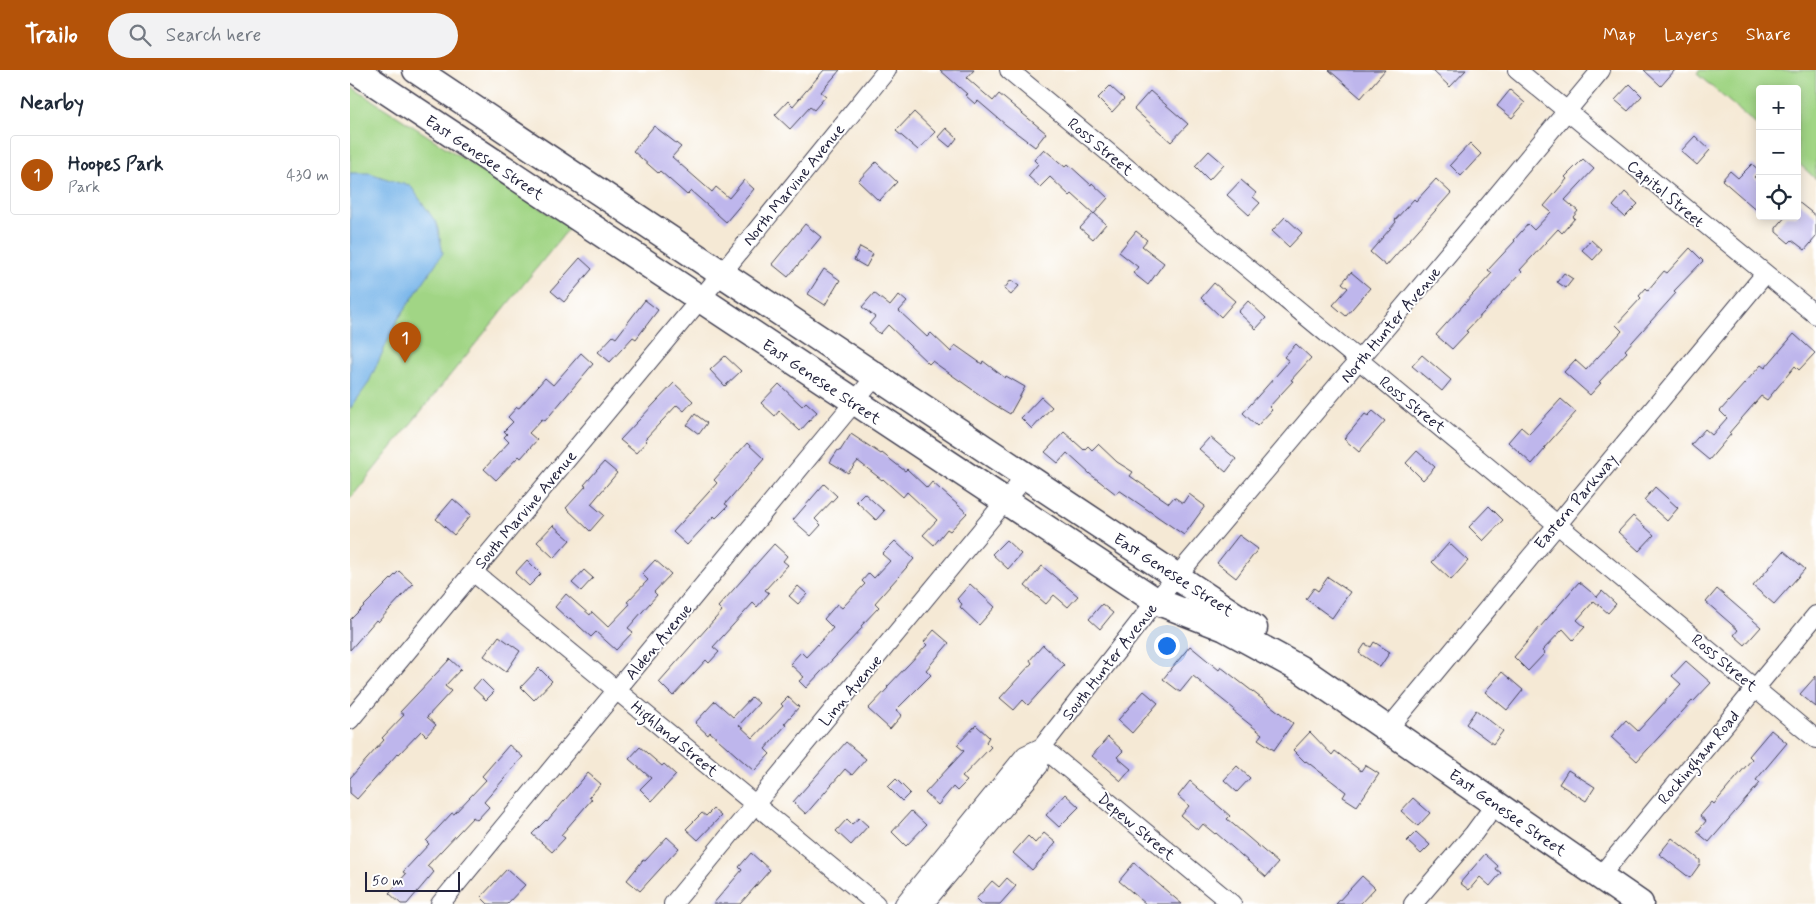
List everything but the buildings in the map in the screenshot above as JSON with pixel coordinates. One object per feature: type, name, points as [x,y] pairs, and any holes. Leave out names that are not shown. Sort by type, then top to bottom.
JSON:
[{"type":"highway","name":"East Genesee Street","points":[[355,70],[1156,601],[1225,628],[1302,670],[1640,904]]},
{"type":"highway","name":"East Genesee Street","points":[[416,70],[1247,623],[1302,670]]},
{"type":"street","name":"North Marvine Avenue","points":[[699,299],[886,70]]},
{"type":"street","name":"Ross Street","points":[[1009,70],[1816,739]]},
{"type":"street","name":"Capitol Street","points":[[1517,70],[1816,315]]},
{"type":"street","name":"North Hunter Avenue","points":[[1176,576],[1601,70]]},
{"type":"street","name":"Eastern Parkway","points":[[1388,729],[1764,274]]},
{"type":"street","name":"South Marvine Avenue","points":[[350,720],[699,299]]},
{"type":"street","name":"Alden Avenue","points":[[440,904],[875,377]]},
{"type":"street","name":"Linn Avenue","points":[[673,904],[1026,476]]},
{"type":"street","name":"Highland Street","points":[[473,572],[876,904]]},
{"type":"street","name":"South Hunter Avenue","points":[[924,904],[1038,766],[1042,747],[1176,576]]},
{"type":"street","name":"Rockingham Road","points":[[1600,876],[1816,615]]},
{"type":"street","name":"South Hunter Avenue","points":[[904,904],[1025,755],[1042,747]]},
{"type":"street","name":"Depew Street","points":[[1042,747],[1232,904]]},
{"type":"street","points":[[1413,904],[1474,833],[1496,803]]},
{"type":"green space","points":[[1700,70],[1816,70],[1816,179],[1801,166],[1801,85],[1756,85],[1756,125],[1697,74]]},
{"type":"green space","points":[[350,86],[570,227],[350,499]]},
{"type":"water","points":[[350,173],[370,173],[410,185],[437,224],[443,253],[397,321],[368,384],[350,409]]},
{"type":"place","name":"Hoopes Park","points":[[405,363]]}]
